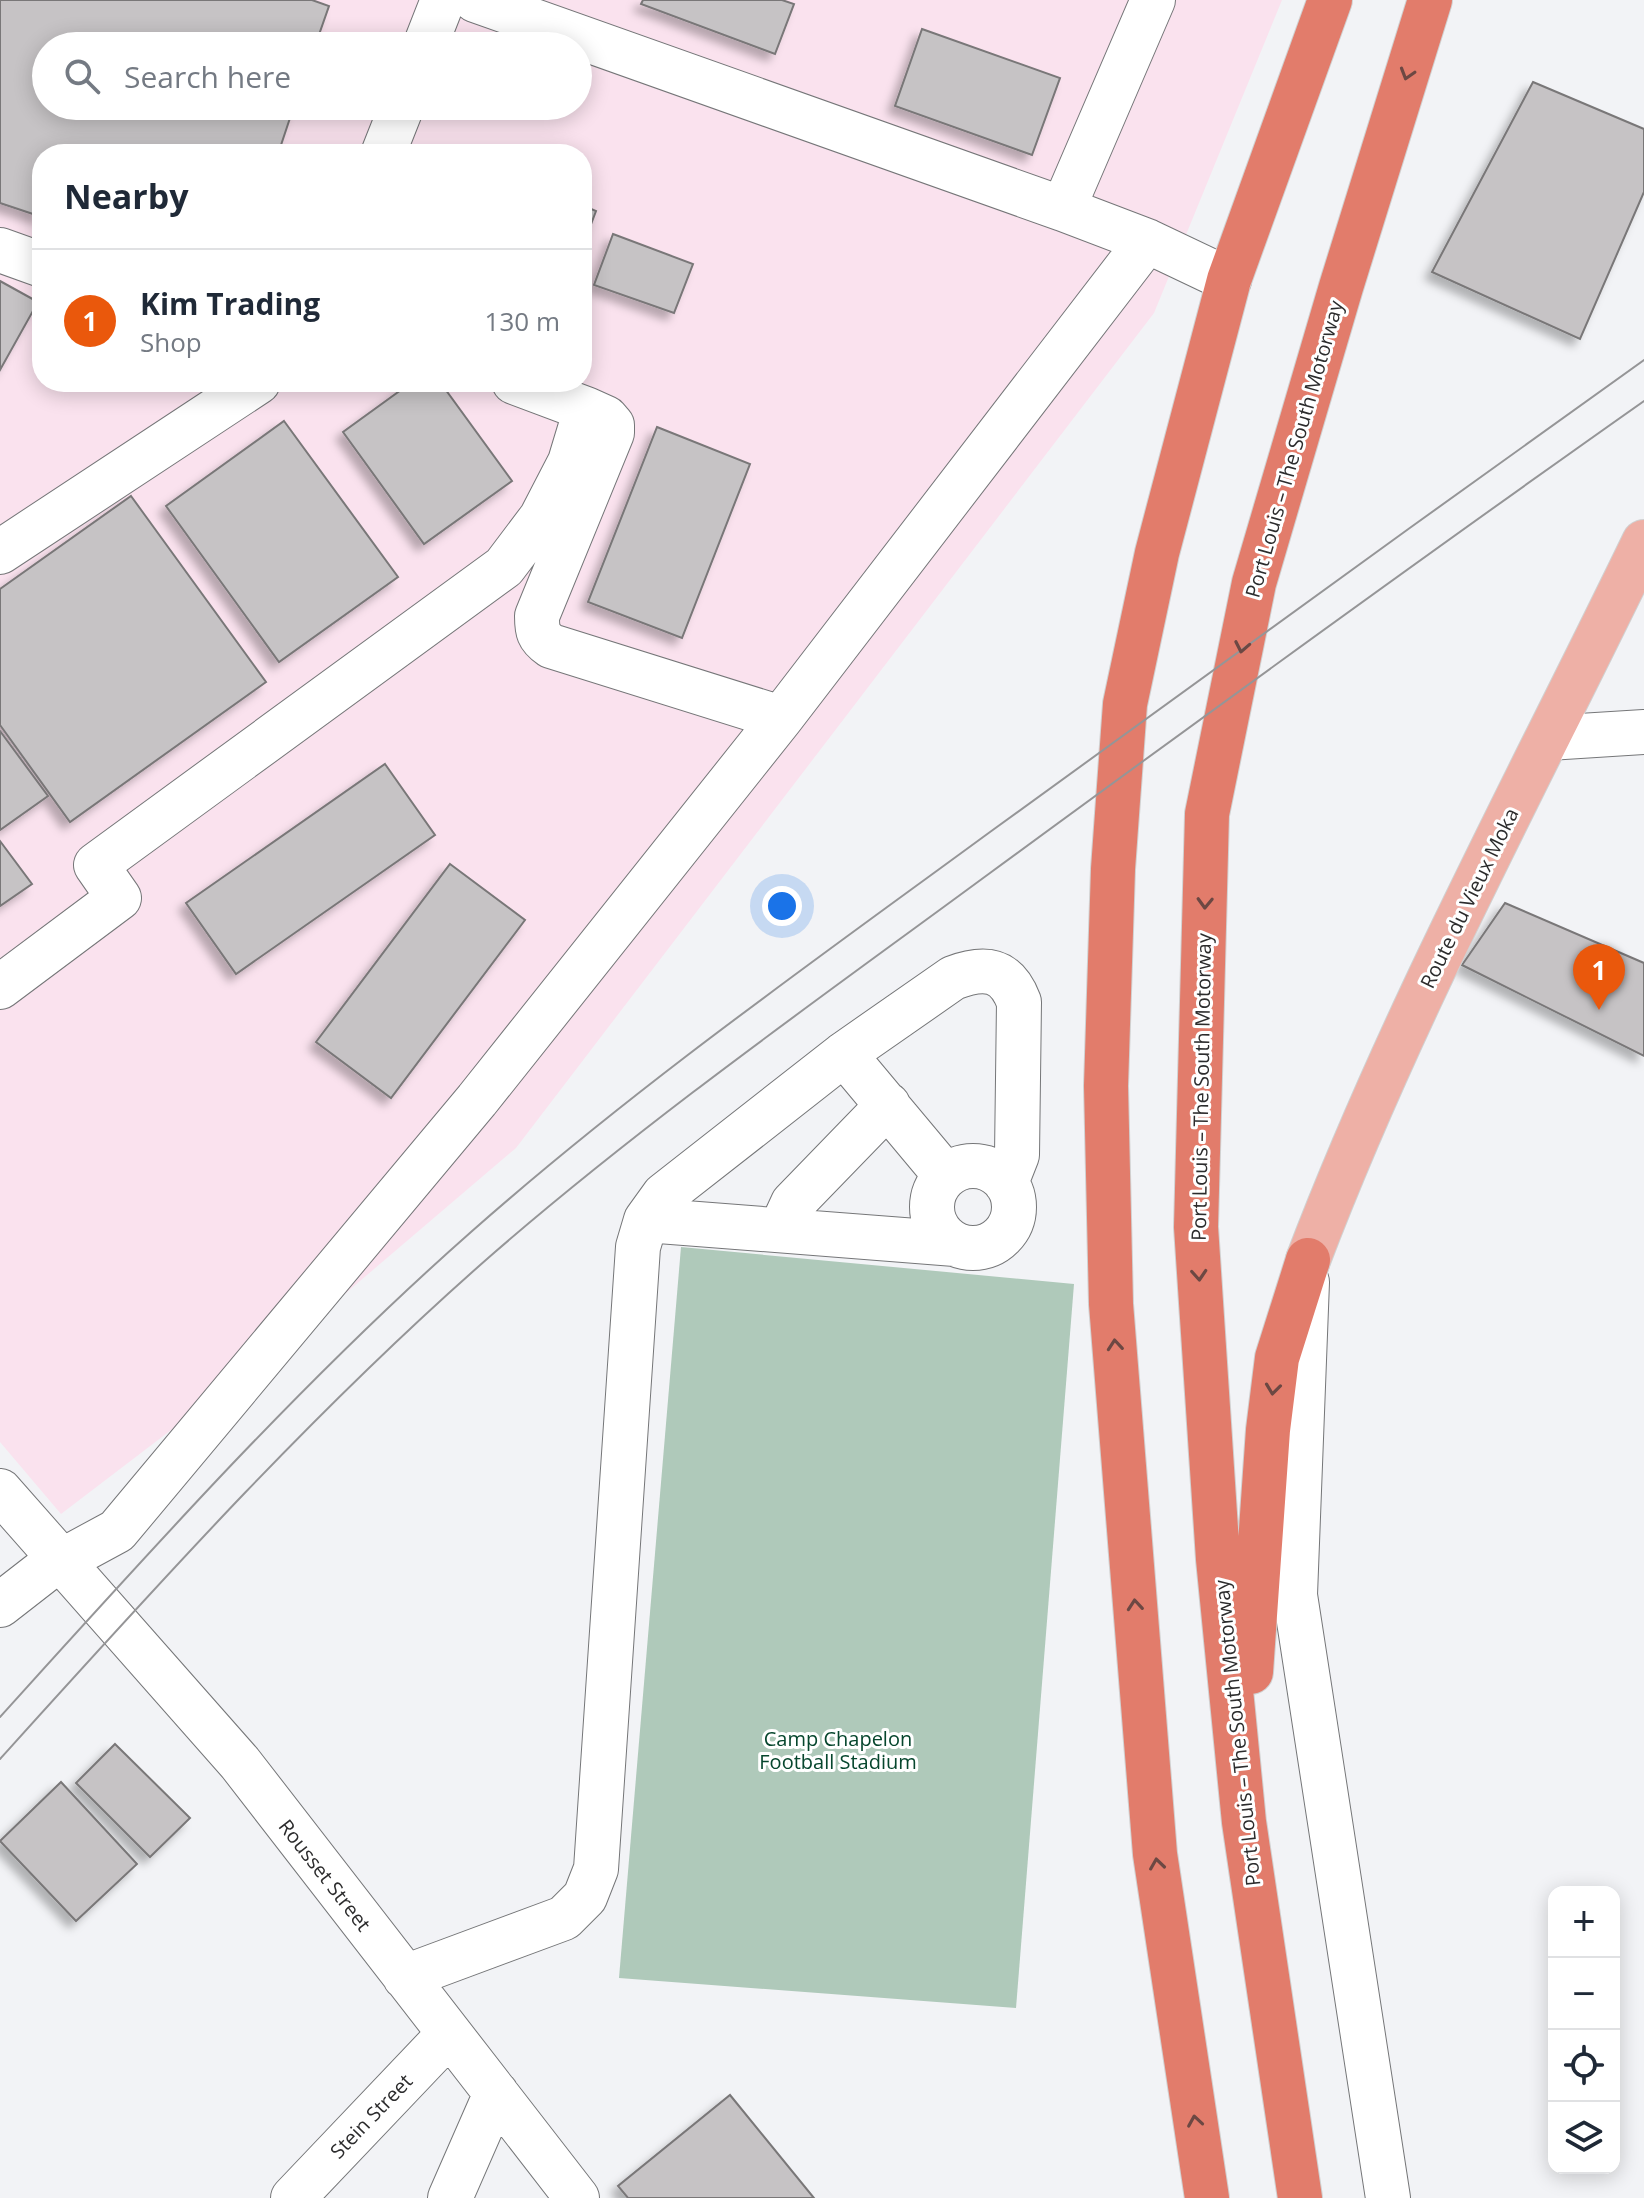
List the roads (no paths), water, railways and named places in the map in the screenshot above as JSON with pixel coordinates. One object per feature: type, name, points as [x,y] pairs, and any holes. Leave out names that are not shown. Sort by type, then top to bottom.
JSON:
[{"type":"highway","points":[[1207,2198],[1155,1854],[1111,1304],[1106,1086],[1113,869],[1125,704],[1157,553],[1229,280],[1330,0]]},
{"type":"highway","name":"Port Louis – The South Motorway","points":[[1300,2198],[1244,1822],[1218,1559],[1196,1227],[1207,814],[1254,583],[1430,0]]},
{"type":"highway","points":[[1244,1822],[1252,1635],[1268,1430],[1277,1358],[1308,1260]]},
{"type":"main road","name":"Route du Vieux Moka","points":[[1308,1260],[1347,1159],[1402,1034],[1644,542]]},
{"type":"street","points":[[430,32],[443,0]]},
{"type":"street","points":[[475,0],[565,32]]},
{"type":"street","points":[[1063,209],[1153,0]]},
{"type":"street","points":[[592,42],[1063,209],[1147,241],[1229,280]]},
{"type":"street","points":[[387,144],[396,120]]},
{"type":"street","points":[[0,1605],[45,1570],[117,1531],[477,1100],[781,718],[1147,241]]},
{"type":"street","points":[[0,250],[32,261]]},
{"type":"street","points":[[0,552],[243,392]]},
{"type":"street","points":[[541,392],[606,418],[612,425],[612,433],[537,616],[541,639],[551,646],[781,718]]},
{"type":"street","points":[[0,987],[119,898],[96,865],[504,567],[541,518],[570,462],[586,409]]},
{"type":"street","points":[[1548,738],[1644,732]]},
{"type":"street","points":[[405,1977],[564,1918],[585,1897],[596,1869],[638,1247],[646,1220],[664,1195],[844,1054],[953,978],[972,971],[988,971],[1003,977],[1014,988],[1019,1002],[1017,1155],[1006,1183]]},
{"type":"street","points":[[844,1054],[946,1176]]},
{"type":"street","points":[[784,1230],[793,1203],[888,1105]]},
{"type":"street","points":[[646,1220],[981,1247],[1004,1234],[1014,1209],[1006,1183],[984,1168],[957,1169],[937,1186],[932,1212],[943,1236],[955,1244]]},
{"type":"street","points":[[1308,1260],[1295,1595],[1388,2198]]},
{"type":"street","name":"Rousset Street","points":[[0,1491],[240,1763],[577,2198]]},
{"type":"street","name":"Stein Street","points":[[293,2198],[449,2034]]},
{"type":"street","points":[[450,2198],[496,2093]]},
{"type":"tram line","points":[[0,1717],[171,1529],[347,1347],[533,1178],[792,977],[1644,360]]},
{"type":"tram line","points":[[0,1759],[302,1434],[429,1311],[554,1202],[801,1011],[1644,401]]},
{"type":"place","name":"Kim Trading","points":[[1599,1010]]},
{"type":"park label","name":"Camp Chapelon Football Stadium","points":[[838,1750]]}]
